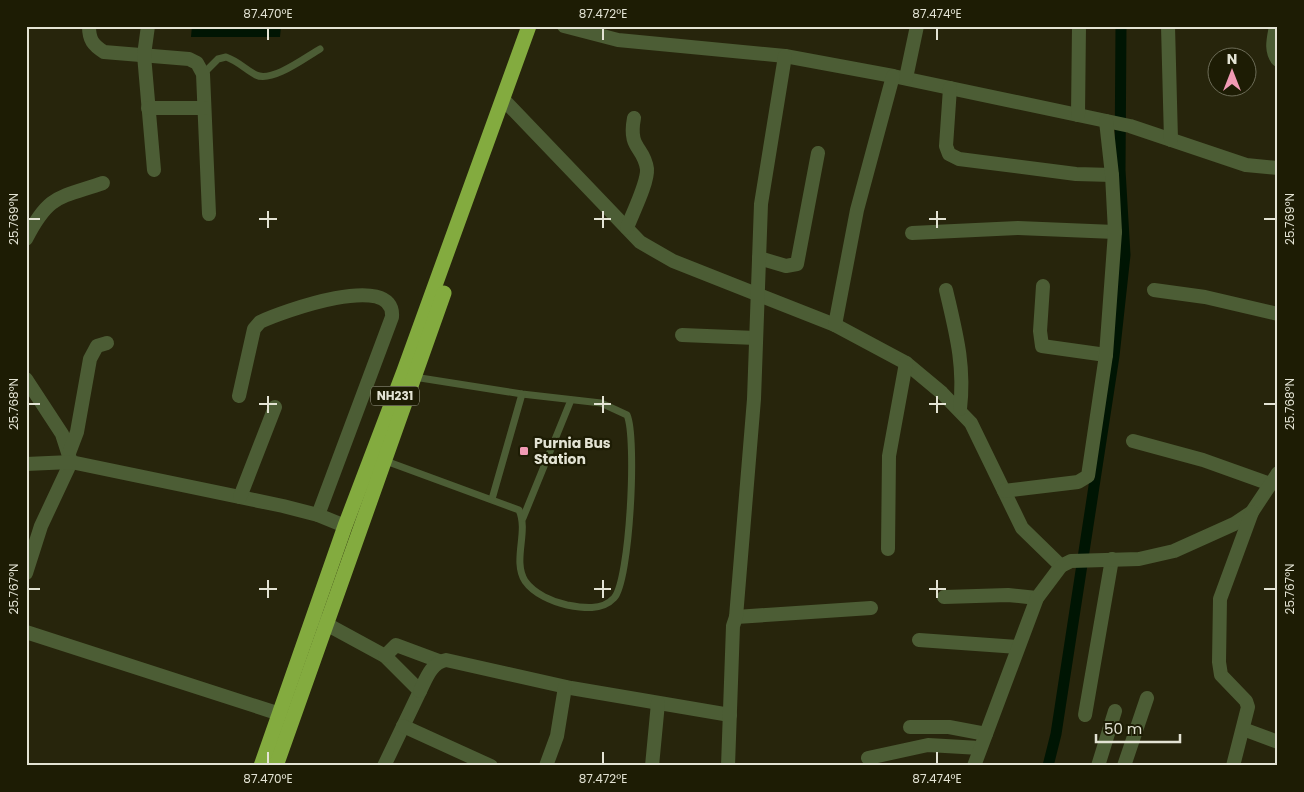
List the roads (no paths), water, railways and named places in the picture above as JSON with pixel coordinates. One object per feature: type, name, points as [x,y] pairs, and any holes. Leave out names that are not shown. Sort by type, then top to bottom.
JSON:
[{"type":"highway","name":"NH231","points":[[276,766],[320,621],[345,526],[414,377],[507,103],[529,26]]},
{"type":"highway","name":"NH231","points":[[261,766],[280,714],[320,621],[377,458],[507,103],[540,26]]},
{"type":"street","points":[[90,26],[89,36],[93,46],[104,52],[189,59],[197,64],[203,74],[209,214]]},
{"type":"street","points":[[148,26],[144,55],[154,170]]},
{"type":"street","points":[[564,26],[618,40],[785,56],[900,77],[1110,121],[1246,165],[1278,168]]},
{"type":"street","points":[[834,325],[857,210],[917,26]]},
{"type":"street","points":[[1078,115],[1079,26]]},
{"type":"street","points":[[1168,26],[1171,140]]},
{"type":"street","points":[[1276,26],[1273,54],[1278,60]]},
{"type":"street","points":[[728,766],[733,626],[736,617],[754,399],[761,204],[785,56]]},
{"type":"street","points":[[950,88],[946,146],[950,154],[959,159],[1076,174],[1112,175]]},
{"type":"street","points":[[507,103],[626,228],[640,242],[655,252],[834,325],[906,363],[960,410],[971,423],[1022,528],[1066,563]]},
{"type":"street","points":[[148,108],[204,108]]},
{"type":"street","points":[[626,228],[647,174],[645,160],[632,137],[634,118]]},
{"type":"street","points":[[1004,491],[1078,482],[1088,476],[1106,355],[1115,232],[1110,121]]},
{"type":"street","points":[[759,258],[786,266],[797,264],[818,153]]},
{"type":"street","points":[[26,239],[32,215],[58,198],[103,183]]},
{"type":"street","points":[[912,233],[1018,228],[1115,232]]},
{"type":"street","points":[[1043,286],[1040,330],[1042,346],[1106,355]]},
{"type":"street","points":[[946,290],[961,361],[963,382],[960,410]]},
{"type":"street","points":[[1154,290],[1205,297],[1278,314]]},
{"type":"street","points":[[239,396],[254,329],[260,322],[327,299],[378,297],[388,300],[392,307],[392,317],[318,515]]},
{"type":"street","points":[[682,335],[756,338]]},
{"type":"street","points":[[26,573],[41,526],[70,458],[77,432],[90,359],[97,346],[107,342]]},
{"type":"street","points":[[888,549],[889,456],[906,363]]},
{"type":"street","points":[[26,379],[62,434],[70,458]]},
{"type":"street","points":[[240,497],[275,406]]},
{"type":"street","points":[[1133,441],[1274,479],[1252,512],[1220,599],[1219,662],[1221,675],[1246,700],[1248,707],[1234,766]]},
{"type":"street","points":[[26,464],[70,458],[318,515],[345,526]]},
{"type":"street","points":[[974,766],[1037,598],[1066,563],[1139,559],[1174,551],[1234,524],[1252,512]]},
{"type":"street","points":[[1085,715],[1112,559]]},
{"type":"street","points":[[944,597],[1008,595],[1037,598]]},
{"type":"street","points":[[736,617],[871,608]]},
{"type":"street","points":[[320,621],[385,656],[420,691]]},
{"type":"street","points":[[26,632],[280,714]]},
{"type":"street","points":[[919,640],[1018,647]]},
{"type":"street","points":[[385,656],[396,645],[439,661],[446,660],[464,663],[565,687],[730,715]]},
{"type":"street","points":[[384,766],[420,691],[439,661]]},
{"type":"street","points":[[546,766],[557,736],[565,687]]},
{"type":"street","points":[[1124,766],[1147,698]]},
{"type":"street","points":[[652,766],[658,703]]},
{"type":"street","points":[[1098,766],[1115,711]]},
{"type":"street","points":[[403,726],[491,766]]},
{"type":"street","points":[[910,727],[949,727],[986,734]]},
{"type":"street","points":[[1243,729],[1278,742]]},
{"type":"street","points":[[868,758],[928,745],[980,748]]},
{"type":"lane","points":[[203,74],[218,59],[226,57],[258,76],[268,76],[276,74],[320,49]]},
{"type":"lane","points":[[414,377],[522,394],[601,403],[617,408],[627,415],[631,424],[629,529],[623,574],[616,597],[606,605],[596,608],[573,606],[544,596],[527,583],[521,567],[523,518],[571,400]]},
{"type":"lane","points":[[492,498],[522,394]]},
{"type":"lane","points":[[377,458],[492,498],[519,510],[523,518]]},
{"type":"waterway","points":[[1048,766],[1056,734],[1114,356],[1125,255],[1120,170],[1121,26]]},
{"type":"place","name":"Purnia Bus Station","points":[[524,451]]}]
